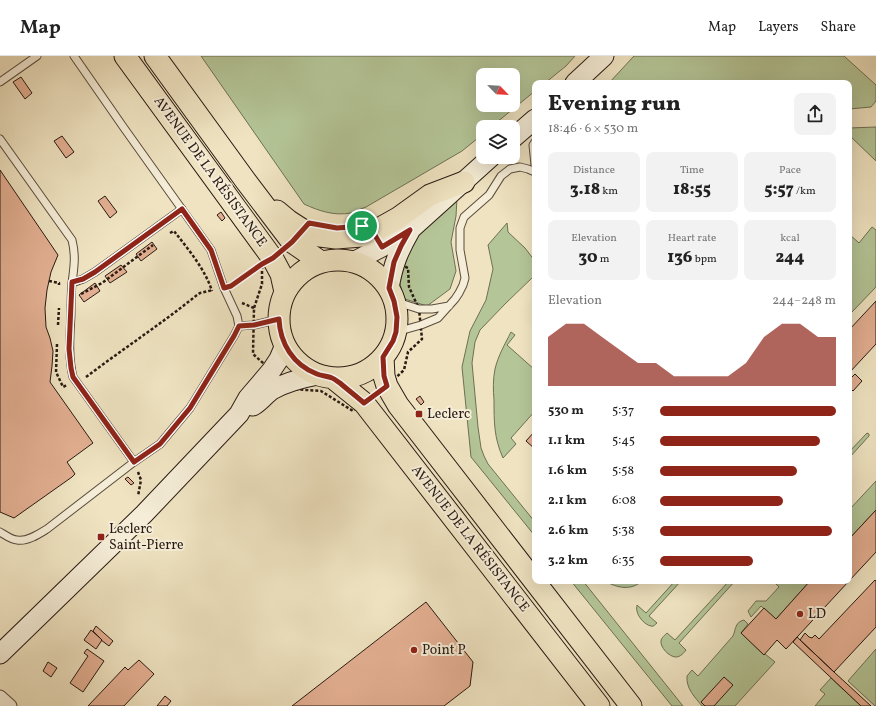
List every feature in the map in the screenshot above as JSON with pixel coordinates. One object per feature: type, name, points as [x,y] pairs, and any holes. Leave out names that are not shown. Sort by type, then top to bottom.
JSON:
[{"type":"main road","name":"AVENUE DE LA RÉSISTANCE","points":[[125,56],[267,261],[281,274],[285,292]]},
{"type":"main road","name":"AVENUE DE LA RÉSISTANCE","points":[[155,56],[245,180],[264,196],[275,210],[289,221],[297,236]]},
{"type":"main road","points":[[581,79],[604,56]]},
{"type":"main road","points":[[520,132],[532,122]]},
{"type":"main road","points":[[239,414],[256,405],[272,390],[301,378],[325,376],[349,377],[371,368],[383,357],[391,345],[396,332],[397,317],[392,294],[394,262],[401,246],[410,230],[484,164]]},
{"type":"main road","points":[[355,261],[378,240],[398,218],[430,195],[464,182]]},
{"type":"main road","points":[[297,236],[336,238],[362,236],[378,240],[410,230]]},
{"type":"main road","points":[[297,236],[321,262]]},
{"type":"main road","points":[[325,376],[311,372],[298,363],[285,345],[280,332],[279,319],[280,305],[288,287],[305,269],[321,262],[334,259],[355,261],[362,264],[379,276],[392,294]]},
{"type":"main road","points":[[0,654],[144,514],[239,414],[248,398],[271,371],[279,359],[285,345]]},
{"type":"main road","name":"AVENUE DE LA RÉSISTANCE","points":[[383,357],[384,376],[387,386],[398,405],[532,578]]},
{"type":"main road","name":"AVENUE DE LA RÉSISTANCE","points":[[325,376],[364,403],[599,706]]},
{"type":"main road","name":"AVENUE DE LA RÉSISTANCE","points":[[537,584],[631,706]]},
{"type":"street","points":[[0,697],[10,706]]},
{"type":"lane","points":[[0,82],[37,56]]},
{"type":"lane","points":[[0,532],[17,540],[24,540],[35,536],[47,529],[134,462],[160,444],[190,408],[239,326],[237,316],[224,288],[211,250],[74,56]]},
{"type":"lane","points":[[0,139],[72,240],[75,258],[72,282],[69,349],[73,377],[134,462]]},
{"type":"lane","points":[[396,332],[421,325],[438,318],[449,306],[463,286],[465,278],[460,250],[460,228],[464,217],[489,195],[501,176],[510,169],[520,167],[532,170]]},
{"type":"lane","points":[[72,282],[83,279],[95,272],[182,209]]},
{"type":"lane","points":[[392,294],[419,309],[432,309],[449,306]]},
{"type":"lane","points":[[239,326],[254,325],[279,319]]},
{"type":"path","points":[[62,387],[84,378],[168,318],[197,295],[231,286],[267,261],[297,236],[309,223],[337,228],[362,226],[378,240],[394,262],[408,268],[409,287],[419,309],[422,339],[408,352],[404,370],[387,386],[353,411],[321,391],[292,389],[253,354],[254,308],[262,284],[267,261]]},
{"type":"path","points":[[169,234],[174,231],[186,246],[206,275],[212,291]]},
{"type":"path","points":[[71,299],[102,283],[154,245]]},
{"type":"green space","points":[[201,56],[575,56],[566,66],[549,80],[532,80],[532,93],[520,103],[520,68],[476,68],[476,112],[509,112],[500,120],[476,120],[476,140],[462,151],[366,207],[351,213],[321,211],[304,204]]},
{"type":"green space","points":[[634,56],[844,56],[876,85],[876,101],[871,107],[852,109],[852,80],[612,80]]},
{"type":"green space","points":[[876,127],[876,161],[852,138],[852,128]]},
{"type":"green space","points":[[457,198],[456,216],[451,242],[456,271],[450,289],[427,306],[405,299],[397,275],[403,249]]},
{"type":"green space","points":[[507,223],[508,232],[525,248],[532,257],[532,278],[480,330],[475,342],[472,363],[481,448],[488,464],[532,518],[532,532],[471,457],[462,367],[470,331],[486,300],[493,269],[488,245]]},
{"type":"green space","points":[[872,227],[876,230],[876,287],[852,312],[852,237],[859,243]]},
{"type":"green space","points":[[511,332],[515,335],[507,345],[532,367],[532,414],[511,438],[516,444],[503,458],[495,430],[493,388],[495,369]]},
{"type":"green space","points":[[867,433],[869,434],[869,436],[852,455],[852,449]]},
{"type":"green space","points":[[876,481],[876,510],[852,536],[852,507]]},
{"type":"green space","points":[[573,584],[585,584],[683,706],[672,706]]},
{"type":"green space","points":[[612,584],[638,584],[629,587],[619,587]]},
{"type":"green space","points":[[672,584],[678,584],[649,616],[657,623],[653,626],[646,624],[639,616],[637,605],[646,613]]},
{"type":"green space","points":[[726,584],[732,584],[679,643],[686,650],[680,656],[673,657],[663,649],[661,640],[667,633],[675,640]]},
{"type":"green space","points":[[776,584],[807,584],[776,619],[761,606],[751,617],[748,611],[756,601],[766,601],[779,587]]},
{"type":"green space","points":[[744,620],[748,624],[741,633],[764,655],[765,654],[775,662],[735,706],[702,706],[689,689],[687,676],[692,670],[698,676],[733,636],[737,624]]},
{"type":"green space","points":[[876,649],[876,706],[875,706],[848,681]]},
{"type":"green space","points":[[831,678],[861,706],[815,706],[825,694],[820,690]]},
{"type":"building","points":[[21,77],[32,93],[25,99],[13,82]]},
{"type":"building","points":[[62,136],[74,152],[66,158],[54,141]]},
{"type":"building","points":[[0,170],[58,255],[51,272],[45,308],[46,327],[53,351],[50,382],[93,443],[67,462],[75,474],[72,477],[14,518],[0,512]]},
{"type":"building","points":[[105,196],[117,212],[110,218],[98,201]]},
{"type":"building","points":[[221,212],[225,218],[222,221],[217,215]]},
{"type":"building","points":[[152,242],[157,249],[141,261],[136,254]]},
{"type":"building","points":[[121,265],[127,272],[110,283],[105,276]]},
{"type":"building","points":[[95,283],[100,291],[84,302],[79,295]]},
{"type":"building","points":[[876,301],[876,344],[852,370],[852,327]]},
{"type":"building","points":[[855,374],[862,381],[853,391],[852,390],[852,377]]},
{"type":"building","points":[[420,396],[424,402],[421,405],[416,399]]},
{"type":"building","points":[[532,434],[532,446],[526,441]]},
{"type":"building","points":[[128,477],[134,483],[131,485],[125,479]]},
{"type":"building","name":"LD","points":[[876,510],[876,552],[852,578],[852,536]]},
{"type":"building","points":[[875,580],[876,627],[834,672],[800,640],[805,633],[812,638],[815,635],[819,639]]},
{"type":"building","name":"LD","points":[[807,584],[846,584],[786,649],[777,640],[764,655],[741,633],[764,608],[776,619]]},
{"type":"building","name":"Point P","points":[[426,602],[473,662],[470,686],[444,706],[292,706]]},
{"type":"building","points":[[96,626],[113,641],[109,646],[93,631]]},
{"type":"building","points":[[91,630],[102,640],[96,649],[84,640]]},
{"type":"building","points":[[797,637],[871,706],[861,706],[793,642]]},
{"type":"building","points":[[87,649],[104,661],[83,692],[70,683],[88,656],[84,653]]},
{"type":"building","points":[[139,660],[154,674],[124,706],[88,706],[125,667],[128,670]]},
{"type":"building","points":[[48,662],[57,668],[51,677],[43,671]]},
{"type":"building","points":[[724,677],[733,685],[714,706],[705,706],[701,702]]},
{"type":"building","points":[[165,696],[171,701],[167,706],[157,706]]},
{"type":"place","name":"Leclerc","points":[[419,414]]},
{"type":"place","name":"Leclerc Saint-Pierre","points":[[101,537]]},
{"type":"place","name":"LD","points":[[800,614]]},
{"type":"place","name":"Point P","points":[[414,650]]},
{"type":"route","points":[[182,209],[211,250],[224,288],[231,286],[273,258],[292,242],[309,223],[337,228],[362,226],[373,232],[382,247],[410,230],[394,262],[389,288],[396,309],[397,325],[393,341],[383,357],[384,376],[387,386],[364,403],[333,378],[311,372],[298,363],[288,352],[282,339],[279,319],[254,325],[239,326],[190,408],[160,444],[134,462],[73,377],[69,349],[72,282],[83,279],[95,272],[182,209]]}]
